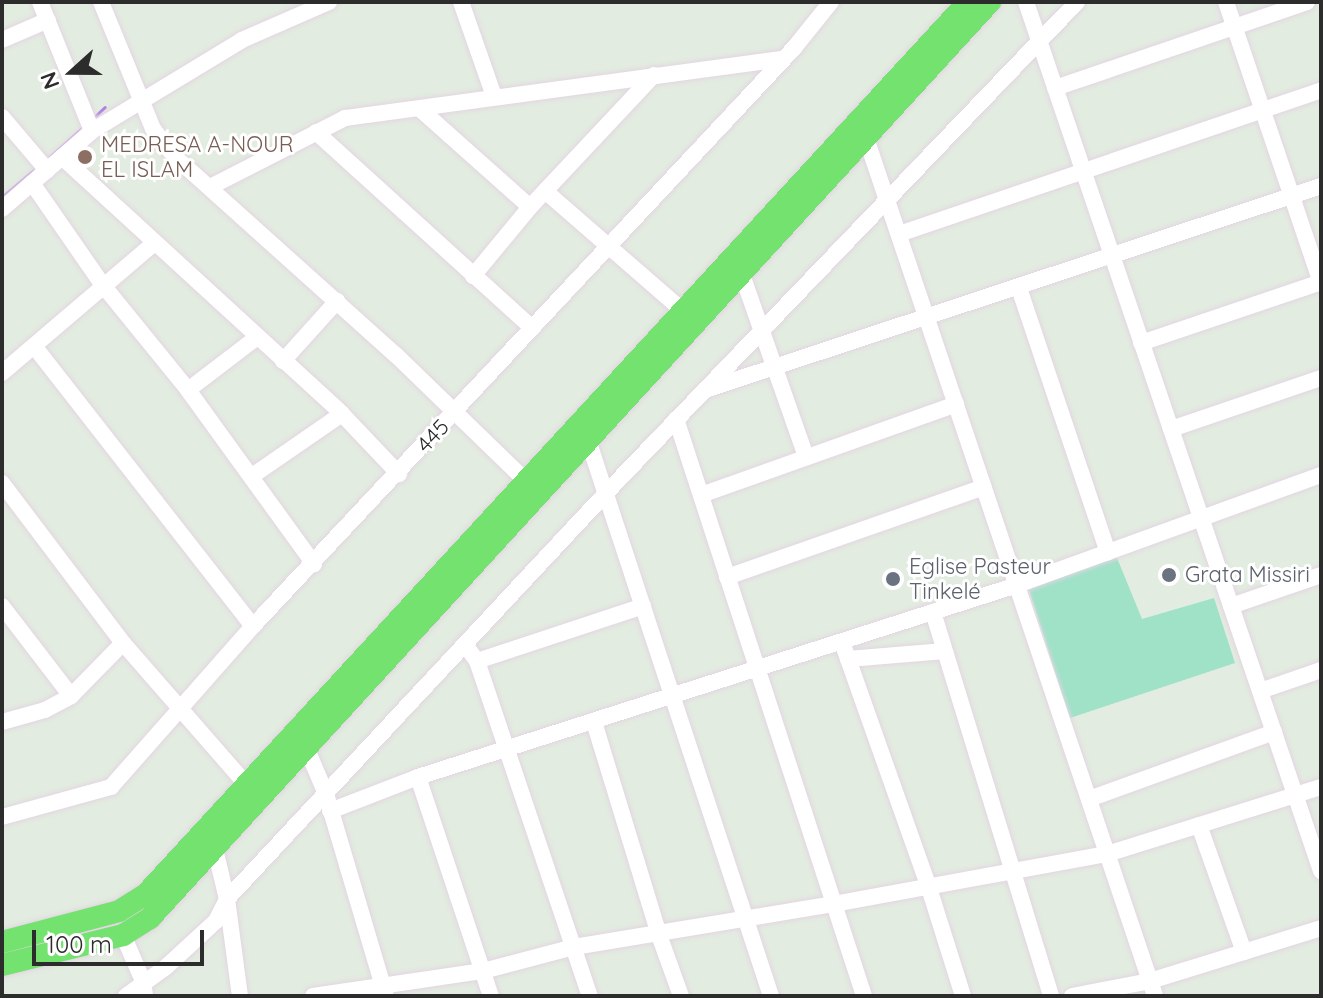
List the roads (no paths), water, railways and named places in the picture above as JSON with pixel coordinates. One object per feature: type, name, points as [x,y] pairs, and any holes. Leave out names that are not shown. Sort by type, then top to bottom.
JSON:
[{"type":"main road","points":[[2,942],[95,918],[141,911],[214,845],[301,738],[527,482],[968,2]]},
{"type":"main road","points":[[2,965],[123,935],[247,785],[301,738],[588,440],[990,2]]},
{"type":"street","points":[[40,2],[92,131]]},
{"type":"street","points":[[101,2],[160,138],[175,157],[337,301],[527,482]]},
{"type":"street","points":[[2,209],[92,131],[142,99],[242,40],[329,2]]},
{"type":"street","points":[[461,2],[494,96]]},
{"type":"street","name":"445","points":[[2,817],[111,787],[253,626],[399,474],[831,2]]},
{"type":"street","points":[[1026,2],[1321,871]]},
{"type":"street","points":[[126,996],[144,988],[216,921],[227,899],[606,493],[1077,2]]},
{"type":"street","points":[[1141,343],[1321,282],[1226,2]]},
{"type":"street","points":[[1055,88],[1307,2]]},
{"type":"street","points":[[2,40],[48,20]]},
{"type":"street","points":[[210,187],[345,118],[781,59]]},
{"type":"street","points":[[473,276],[530,207],[654,75]]},
{"type":"street","points":[[899,234],[1321,90]]},
{"type":"street","points":[[420,109],[530,207]]},
{"type":"street","points":[[2,117],[47,170]]},
{"type":"street","points":[[316,132],[532,328]]},
{"type":"street","points":[[866,138],[1153,988]]},
{"type":"street","points":[[62,157],[153,244],[342,414],[399,474]]},
{"type":"street","points":[[32,183],[102,284],[188,390],[314,564]]},
{"type":"street","points":[[704,390],[777,369],[1321,186]]},
{"type":"street","points":[[545,191],[683,311]]},
{"type":"street","points":[[2,373],[102,284],[153,244]]},
{"type":"street","points":[[741,272],[806,457]]},
{"type":"street","points":[[1019,288],[1108,552]]},
{"type":"street","points":[[283,361],[337,301]]},
{"type":"street","points":[[188,390],[256,338]]},
{"type":"street","points":[[34,346],[253,626]]},
{"type":"street","points":[[1171,429],[1321,378]]},
{"type":"street","points":[[701,495],[956,404]]},
{"type":"street","points":[[252,476],[342,414]]},
{"type":"street","points":[[676,419],[864,996]]},
{"type":"street","points":[[588,440],[771,996]]},
{"type":"street","points":[[330,811],[418,777],[757,669],[845,650],[933,612],[1017,585],[1200,516],[1321,475]]},
{"type":"street","points":[[727,577],[984,487]]},
{"type":"street","points":[[5,493],[123,643],[247,785]]},
{"type":"street","points":[[1231,606],[1321,575]]},
{"type":"street","points":[[2,606],[71,696]]},
{"type":"street","points":[[477,661],[643,606]]},
{"type":"street","points":[[933,612],[1051,996]]},
{"type":"street","points":[[2,722],[45,710],[71,696],[123,643]]},
{"type":"street","points":[[466,646],[477,661],[590,996]]},
{"type":"street","points":[[845,650],[945,651]]},
{"type":"street","points":[[845,650],[929,888],[963,996]]},
{"type":"street","points":[[1260,691],[1321,670]]},
{"type":"street","points":[[594,722],[659,935],[681,996]]},
{"type":"street","points":[[1089,799],[1274,732]]},
{"type":"street","points":[[301,738],[326,794],[384,990]]},
{"type":"street","points":[[418,777],[491,996]]},
{"type":"street","points":[[313,996],[384,990],[483,971],[574,947],[929,888],[1107,854],[1321,787]]},
{"type":"street","points":[[1199,825],[1244,952]]},
{"type":"street","points":[[214,845],[227,899],[240,996]]},
{"type":"street","points":[[1072,996],[1153,988],[1244,952],[1321,928]]},
{"type":"street","points":[[123,935],[144,988]]},
{"type":"waterway","points":[[93,118],[105,107]]},
{"type":"waterway","points":[[45,161],[84,126]]},
{"type":"waterway","points":[[2,197],[36,168]]},
{"type":"place","name":"MEDRESA A-NOUR EL ISLAM","points":[[85,157]]},
{"type":"place","name":"Grata Missiri","points":[[1169,575]]},
{"type":"place","name":"Eglise Pasteur Tinkelé","points":[[893,579]]}]
